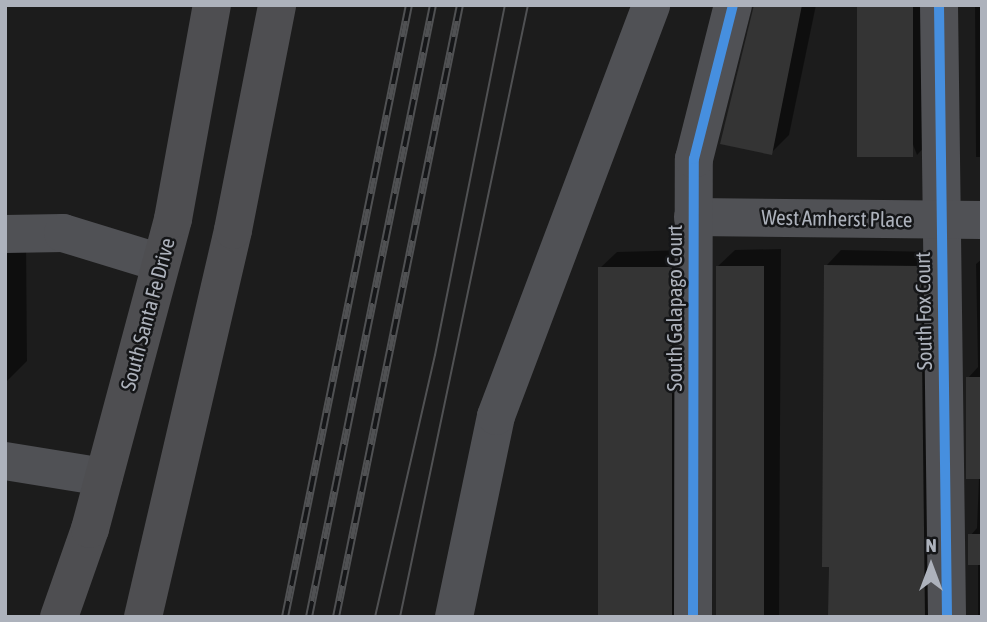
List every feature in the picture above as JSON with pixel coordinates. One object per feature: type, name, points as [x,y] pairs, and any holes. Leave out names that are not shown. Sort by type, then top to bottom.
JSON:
[{"type":"highway","name":"South Santa Fe Drive","points":[[59,617],[104,477],[161,263],[212,5]]},
{"type":"highway","points":[[143,617],[233,230],[277,5]]},
{"type":"street","points":[[454,617],[496,416],[651,5]]},
{"type":"street","name":"South Galapago Court","points":[[693,617],[694,159],[733,5]]},
{"type":"street","name":"South Fox Court","points":[[939,5],[947,617]]},
{"type":"street","name":"West Amherst Place","points":[[693,217],[982,220]]},
{"type":"street","points":[[5,234],[63,233],[161,263]]},
{"type":"street","points":[[5,461],[104,477]]},
{"type":"building","points":[[754,5],[802,5],[772,155],[720,144]]},
{"type":"building","points":[[857,5],[913,5],[913,157],[857,157]]},
{"type":"building","points":[[824,265],[921,266],[925,617],[828,617],[829,567],[822,567]]},
{"type":"building","points":[[716,266],[764,266],[764,617],[716,617]]},
{"type":"building","points":[[598,267],[672,267],[672,617],[598,617]]},
{"type":"building","points":[[966,377],[982,377],[982,479],[966,479]]},
{"type":"building","points":[[968,534],[982,534],[982,565],[968,565]]},
{"type":"tram line","points":[[375,617],[435,355],[505,5]]},
{"type":"tram line","points":[[400,617],[528,5]]},
{"type":"railway","points":[[285,617],[409,5]]},
{"type":"railway","points":[[309,617],[433,5]]},
{"type":"railway","points":[[336,617],[460,5]]},
{"type":"cycle path","points":[[693,617],[694,159],[733,5]]},
{"type":"cycle path","points":[[939,5],[947,617]]}]
